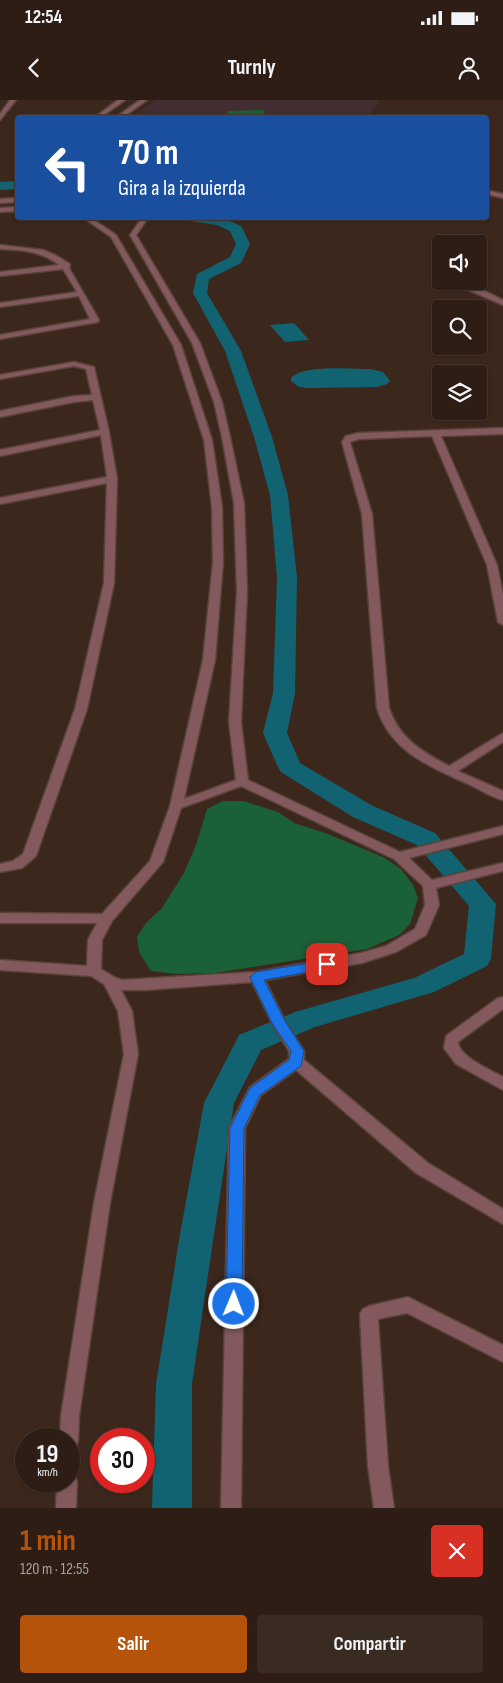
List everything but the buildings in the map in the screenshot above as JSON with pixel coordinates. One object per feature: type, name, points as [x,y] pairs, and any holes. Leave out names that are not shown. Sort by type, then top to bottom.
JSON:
[{"type":"street","points":[[0,118],[13,100]]},
{"type":"street","points":[[100,115],[122,100]]},
{"type":"street","points":[[122,115],[144,100]]},
{"type":"street","points":[[489,186],[503,188]]},
{"type":"street","points":[[489,193],[503,196]]},
{"type":"street","points":[[0,201],[15,200]]},
{"type":"street","points":[[0,210],[15,209]]},
{"type":"street","points":[[91,220],[114,236],[177,345],[208,440],[217,507],[218,562],[208,660],[176,806],[156,862],[106,919],[95,940],[94,971]]},
{"type":"street","points":[[144,220],[133,235],[196,343],[218,402],[239,503],[242,590],[235,722],[242,782]]},
{"type":"street","points":[[0,247],[45,252],[55,255],[67,266],[95,320],[0,337]]},
{"type":"street","points":[[0,274],[67,266]]},
{"type":"street","points":[[475,290],[503,303]]},
{"type":"street","points":[[0,305],[81,294]]},
{"type":"street","points":[[0,377],[82,364],[92,369],[105,432],[112,479],[110,583],[81,709],[29,856],[17,865],[0,868]]},
{"type":"street","points":[[0,414],[74,399],[98,397]]},
{"type":"street","points":[[503,430],[359,436],[346,442],[367,514],[385,715],[397,737],[415,752],[503,796]]},
{"type":"street","points":[[0,453],[105,432]]},
{"type":"street","points":[[436,434],[492,565],[503,622]]},
{"type":"street","points":[[0,501],[112,479]]},
{"type":"street","points":[[451,770],[503,737]]},
{"type":"street","points":[[0,965],[94,971],[109,981],[122,984],[146,985],[256,977],[362,958],[391,950],[421,932],[432,905],[429,885],[399,856],[242,782],[176,806]]},
{"type":"street","points":[[399,856],[502,832]]},
{"type":"street","points":[[429,885],[503,867]]},
{"type":"street","points":[[0,918],[106,919]]},
{"type":"street","points":[[231,1508],[237,1128],[255,1091],[296,1062],[298,1051],[279,1023],[256,977]]},
{"type":"street","points":[[70,1428],[102,1203],[131,1054],[125,1011],[109,981]]},
{"type":"street","points":[[503,1002],[451,1040],[450,1048],[460,1060],[503,1084]]},
{"type":"street","points":[[296,1062],[422,1168],[503,1217]]},
{"type":"street","points":[[384,1508],[378,1466],[368,1314],[408,1305],[503,1354]]},
{"type":"street","points":[[66,1508],[67,1493]]},
{"type":"shaded area","points":[[155,100],[380,100],[369,115],[134,115]]},
{"type":"green space","points":[[263,110],[266,115],[228,115],[227,111]]},
{"type":"green space","points":[[223,801],[243,801],[278,812],[294,823],[328,834],[385,858],[402,870],[413,885],[418,898],[410,924],[399,935],[367,949],[215,973],[177,974],[151,971],[139,952],[137,937],[146,923],[162,908],[184,873],[196,845],[207,809]]},
{"type":"water","points":[[294,323],[309,340],[285,342],[270,325]]},
{"type":"water","points":[[316,369],[370,369],[383,372],[390,381],[377,387],[308,388],[299,387],[291,381],[291,378],[297,374]]},
{"type":"waterway","points":[[0,186],[15,185]]},
{"type":"waterway","points":[[172,1508],[174,1384],[219,1103],[250,1043],[305,1019],[424,985],[477,959],[483,904],[426,839],[362,811],[290,767],[275,733],[284,693],[287,578],[279,495],[263,437],[233,351],[200,293],[202,277],[236,260],[243,244],[236,229],[220,222],[208,220]]},
{"type":"route","points":[[234,1304],[237,1128],[255,1091],[296,1062],[298,1051],[279,1023],[256,977],[327,964]]}]
